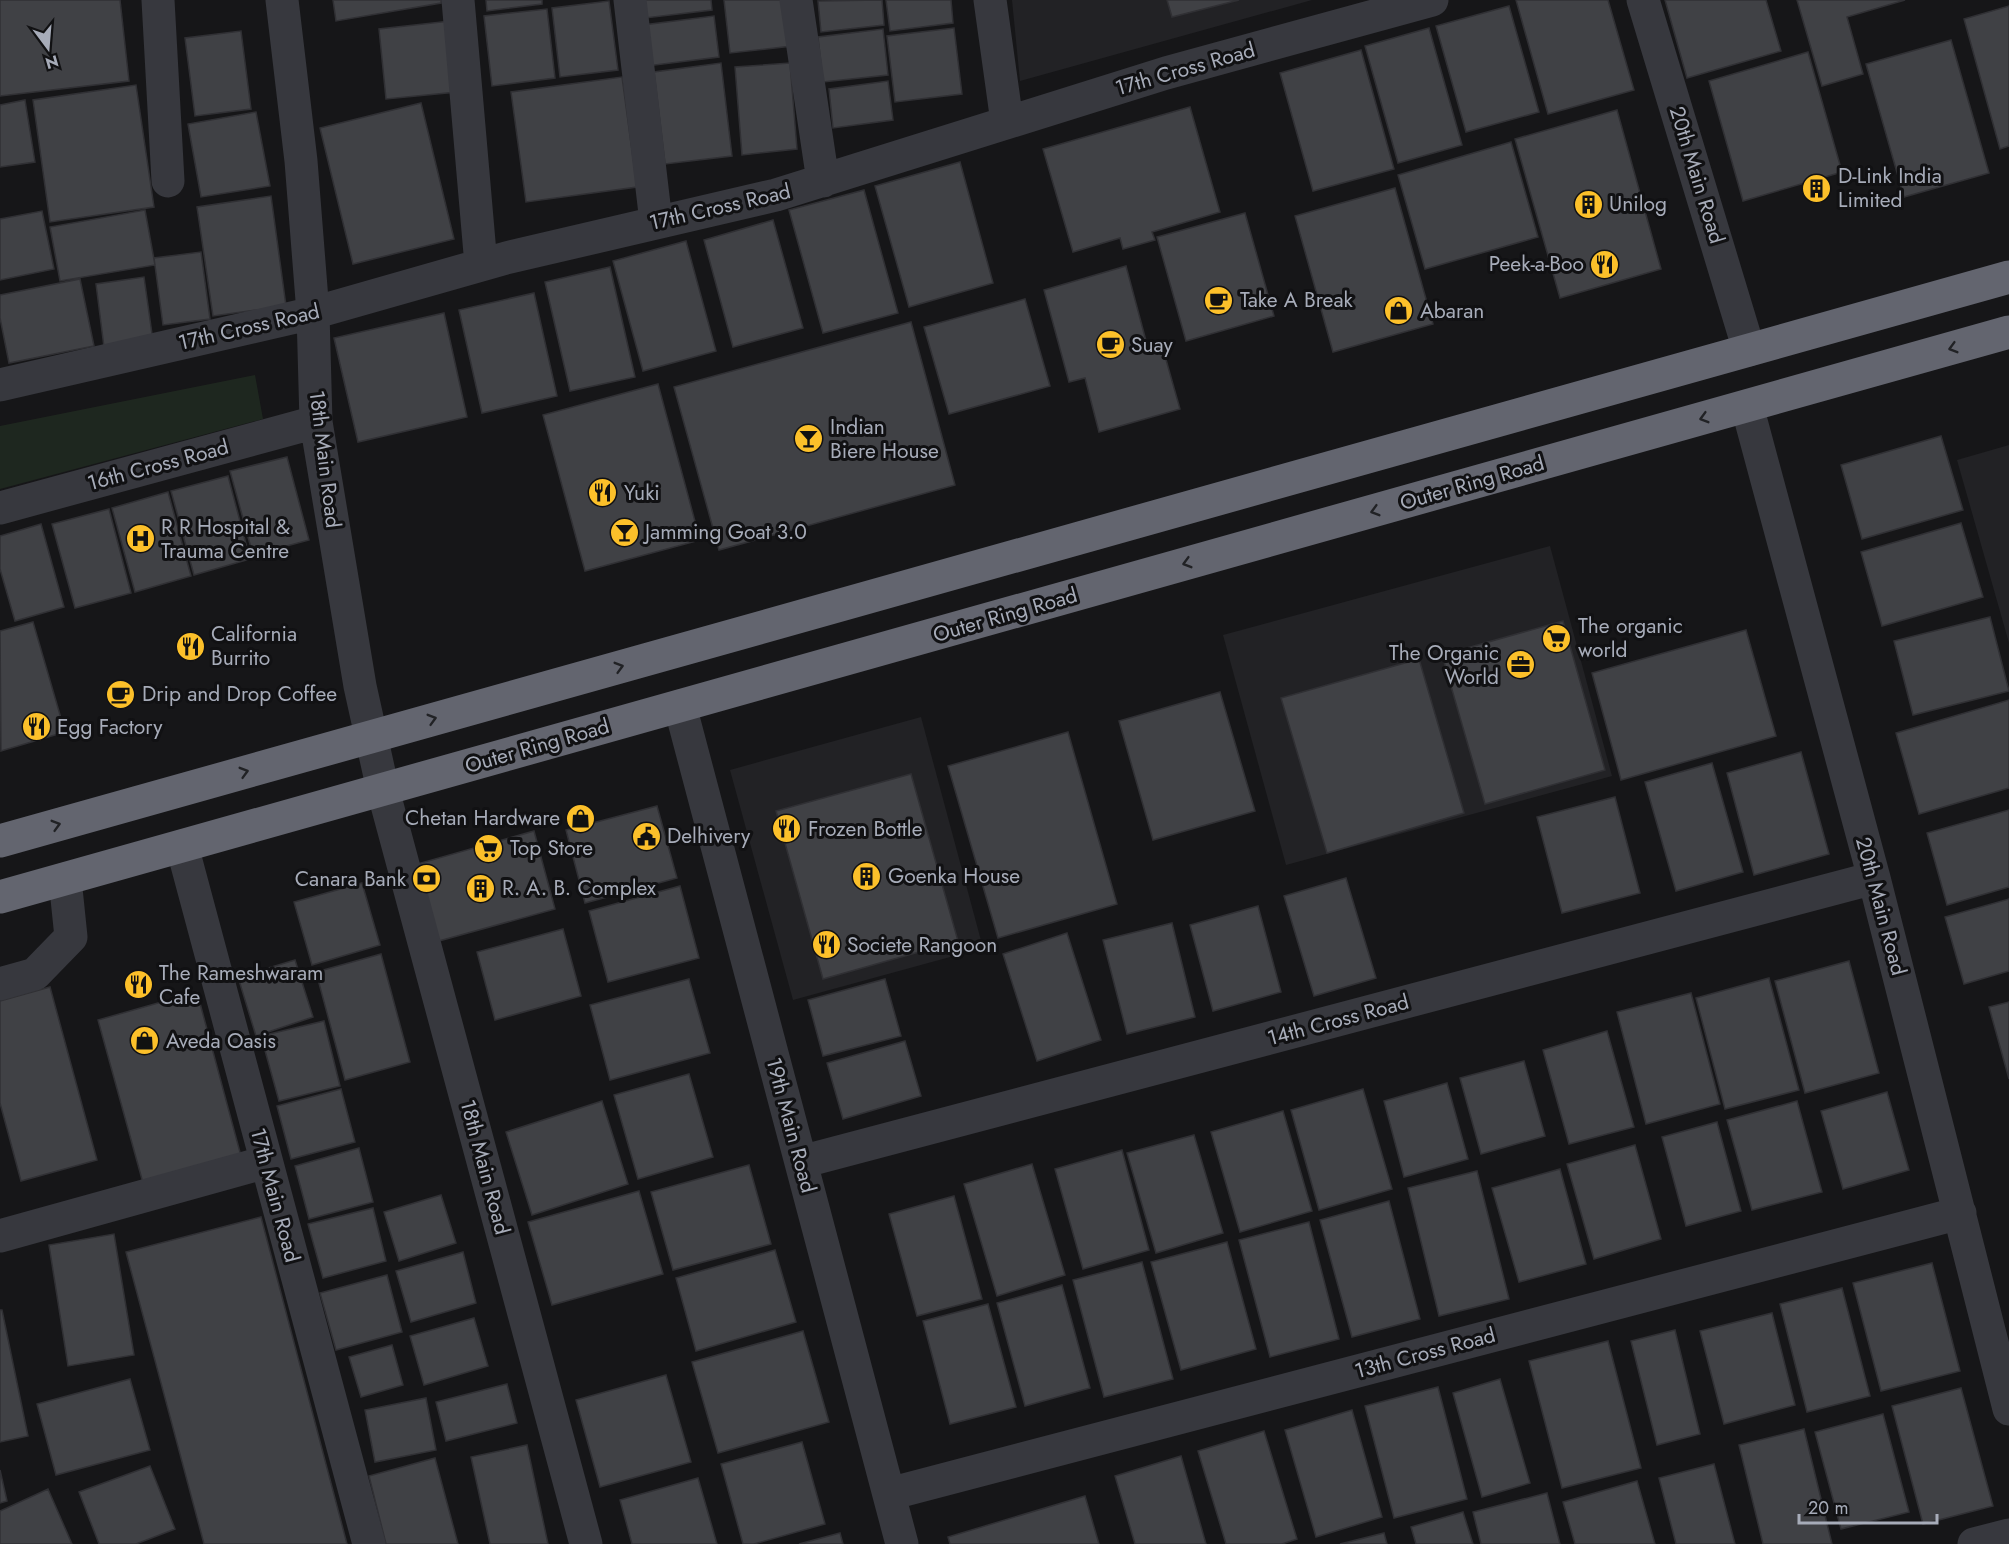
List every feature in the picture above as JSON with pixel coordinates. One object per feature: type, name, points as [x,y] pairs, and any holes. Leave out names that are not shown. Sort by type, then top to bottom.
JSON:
[{"type":"highway","points":[[0,842],[2009,277]]},
{"type":"highway","name":"Outer Ring Road","points":[[0,897],[2009,332]]},
{"type":"street","points":[[158,0],[168,181]]},
{"type":"street","name":"18th Main Road","points":[[282,0],[301,161],[313,313],[316,422],[360,686],[383,790],[586,1544]]},
{"type":"street","points":[[458,0],[481,265]]},
{"type":"street","points":[[630,0],[656,222]]},
{"type":"street","points":[[796,0],[823,181]]},
{"type":"street","points":[[990,0],[1007,122]]},
{"type":"street","name":"17th Cross Road","points":[[0,386],[313,313],[481,265],[776,195],[1166,73],[1432,0]]},
{"type":"street","name":"20th Main Road","points":[[1643,0],[1749,350]]},
{"type":"street","name":"20th Main Road","points":[[1747,406],[1874,878],[2009,1408]]},
{"type":"street","name":"16th Cross Road","points":[[0,508],[316,422]]},
{"type":"street","name":"19th Main Road","points":[[680,706],[902,1544]]},
{"type":"street","name":"17th Main Road","points":[[182,846],[369,1544]]},
{"type":"street","name":"14th Cross Road","points":[[801,1162],[1874,878]]},
{"type":"street","points":[[0,984],[35,974],[70,937],[65,879]]},
{"type":"street","points":[[0,1236],[266,1162]]},
{"type":"street","name":"13th Cross Road","points":[[889,1494],[1960,1213]]},
{"type":"street","points":[[1974,1544],[2009,1535]]},
{"type":"shaded area","points":[[1012,0],[1312,0],[1020,81]]},
{"type":"shaded area","points":[[255,375],[263,419],[0,489],[0,426]]},
{"type":"shaded area","points":[[2009,445],[2009,643],[1957,460]]},
{"type":"shaded area","points":[[1550,546],[1612,776],[1286,865],[1223,635]]},
{"type":"shaded area","points":[[921,717],[983,948],[793,1000],[730,770]]},
{"type":"building","points":[[0,0],[120,0],[129,81],[0,96]]},
{"type":"building","points":[[333,0],[441,0],[441,3],[336,21]]},
{"type":"building","points":[[486,0],[542,0],[542,4],[487,11]]},
{"type":"building","points":[[643,0],[711,0],[712,10],[645,18]]},
{"type":"building","points":[[724,0],[787,0],[792,46],[730,53]]},
{"type":"building","points":[[882,0],[884,25],[821,32],[818,1]]},
{"type":"building","points":[[886,0],[951,0],[953,23],[890,31]]},
{"type":"building","points":[[1167,0],[1239,0],[1172,17]]},
{"type":"building","points":[[1516,0],[1608,0],[1634,90],[1548,114]]},
{"type":"building","points":[[1665,0],[1766,0],[1781,51],[1687,78]]},
{"type":"building","points":[[1797,0],[1905,0],[1847,17],[1863,74],[1822,86]]},
{"type":"building","points":[[609,1],[618,70],[560,77],[552,8]]},
{"type":"building","points":[[1509,6],[1539,112],[1466,132],[1436,26]]},
{"type":"building","points":[[2009,6],[2009,146],[2000,149],[1964,19]]},
{"type":"building","points":[[547,9],[555,78],[492,86],[484,16]]},
{"type":"building","points":[[714,16],[719,57],[647,66],[643,25]]},
{"type":"building","points":[[450,21],[457,92],[386,99],[379,29]]},
{"type":"building","points":[[954,28],[962,94],[895,102],[887,36]]},
{"type":"building","points":[[1429,28],[1462,145],[1398,163],[1365,46]]},
{"type":"building","points":[[883,29],[888,75],[823,82],[818,37]]},
{"type":"building","points":[[241,31],[251,109],[195,116],[185,38]]},
{"type":"building","points":[[1951,40],[1989,173],[1904,197],[1866,64]]},
{"type":"building","points":[[1361,50],[1394,169],[1313,191],[1280,73]]},
{"type":"building","points":[[1808,52],[1842,172],[1743,201],[1709,81]]},
{"type":"building","points":[[721,63],[732,156],[665,164],[654,72]]},
{"type":"building","points":[[790,63],[797,149],[742,155],[735,67]]},
{"type":"building","points":[[622,77],[637,187],[526,202],[511,92]]},
{"type":"building","points":[[888,81],[893,120],[833,128],[829,89]]},
{"type":"building","points":[[136,85],[154,207],[50,222],[33,100]]},
{"type":"building","points":[[25,100],[35,162],[0,167],[0,105]]},
{"type":"building","points":[[421,103],[454,239],[353,264],[320,128]]},
{"type":"building","points":[[1190,107],[1220,212],[1152,232],[1155,240],[1123,249],[1120,238],[1073,252],[1043,149]]},
{"type":"building","name":"Unilog","points":[[1617,110],[1661,269],[1560,298],[1515,139]]},
{"type":"building","points":[[256,112],[270,186],[201,197],[188,124]]},
{"type":"building","points":[[1511,142],[1538,237],[1425,269],[1398,175]]},
{"type":"building","points":[[960,162],[993,283],[909,307],[875,186]]},
{"type":"building","points":[[1395,188],[1433,324],[1333,352],[1295,216]]},
{"type":"building","points":[[864,190],[898,313],[823,333],[789,210]]},
{"type":"building","points":[[271,196],[286,306],[213,316],[197,207]]},
{"type":"building","points":[[145,210],[155,265],[60,281],[50,227]]},
{"type":"building","points":[[42,211],[54,269],[0,280],[0,219]]},
{"type":"building","points":[[1245,213],[1274,316],[1186,341],[1157,237]]},
{"type":"building","points":[[773,220],[803,328],[733,347],[704,240]]},
{"type":"building","points":[[686,241],[716,351],[643,371],[613,261]]},
{"type":"building","points":[[201,252],[210,319],[163,325],[154,258]]},
{"type":"building","points":[[1126,266],[1149,352],[1163,349],[1180,409],[1099,432],[1085,378],[1069,382],[1044,290]]},
{"type":"building","points":[[610,267],[635,377],[570,391],[545,282]]},
{"type":"building","points":[[144,277],[153,341],[104,347],[96,284]]},
{"type":"building","points":[[80,279],[94,346],[9,363],[0,318],[0,295]]},
{"type":"building","points":[[534,293],[557,396],[482,413],[459,310]]},
{"type":"building","points":[[1025,299],[1050,386],[949,414],[924,327]]},
{"type":"building","points":[[444,313],[467,417],[358,442],[334,338]]},
{"type":"building","points":[[911,322],[955,485],[719,550],[674,387]]},
{"type":"building","points":[[658,384],[700,540],[585,571],[543,415]]},
{"type":"building","points":[[1941,436],[1963,510],[1862,539],[1841,465]]},
{"type":"building","points":[[287,457],[309,540],[253,555],[230,471]]},
{"type":"building","points":[[228,476],[250,559],[194,575],[171,491]]},
{"type":"building","points":[[168,492],[191,576],[135,592],[112,508]]},
{"type":"building","points":[[109,509],[131,593],[75,608],[52,524]]},
{"type":"building","points":[[1961,523],[1983,597],[1882,626],[1861,552]]},
{"type":"building","points":[[41,524],[64,607],[15,621],[0,569],[0,536]]},
{"type":"building","points":[[1990,617],[2009,691],[1913,715],[1894,641]]},
{"type":"building","points":[[1563,621],[1605,770],[1485,804],[1442,655]]},
{"type":"building","points":[[33,622],[65,732],[1,751],[0,631]]},
{"type":"building","points":[[1746,630],[1776,736],[1621,780],[1592,673]]},
{"type":"building","points":[[1419,659],[1464,813],[1327,853],[1281,698]]},
{"type":"building","points":[[1220,692],[1255,811],[1153,840],[1119,721]]},
{"type":"building","points":[[2009,700],[2009,788],[1919,814],[1896,733]]},
{"type":"building","points":[[1068,732],[1117,904],[998,938],[948,766]]},
{"type":"building","points":[[1801,752],[1829,854],[1754,875],[1727,773]]},
{"type":"building","points":[[1712,763],[1743,872],[1676,891],[1645,782]]},
{"type":"building","name":"Goenka House","points":[[911,774],[958,941],[823,979],[776,811]]},
{"type":"building","points":[[1615,797],[1640,893],[1562,913],[1537,817]]},
{"type":"building","points":[[657,806],[677,878],[585,903],[566,830]]},
{"type":"building","points":[[2009,810],[2009,887],[1947,905],[1927,833]]},
{"type":"building","name":"R. A. B. Complex","points":[[534,831],[555,909],[428,944],[407,867]]},
{"type":"building","points":[[1346,878],[1376,978],[1314,996],[1284,896]]},
{"type":"building","points":[[362,883],[380,945],[312,965],[294,902]]},
{"type":"building","points":[[680,886],[699,958],[608,982],[589,911]]},
{"type":"building","points":[[2009,899],[2009,971],[1964,984],[1945,917]]},
{"type":"building","points":[[1258,906],[1281,992],[1213,1011],[1190,925]]},
{"type":"building","points":[[1172,923],[1195,1017],[1127,1034],[1103,940]]},
{"type":"building","points":[[563,929],[581,996],[495,1020],[477,952]]},
{"type":"building","points":[[1067,933],[1101,1040],[1037,1061],[1003,954]]},
{"type":"building","points":[[381,954],[410,1062],[345,1080],[316,972]]},
{"type":"building","points":[[295,960],[313,1017],[256,1036],[238,977]]},
{"type":"building","points":[[1849,961],[1879,1073],[1805,1093],[1775,981]]},
{"type":"building","points":[[1769,978],[1799,1090],[1725,1109],[1696,998]]},
{"type":"building","points":[[689,979],[710,1053],[610,1080],[590,1005]]},
{"type":"building","points":[[885,979],[901,1036],[823,1056],[808,1000]]},
{"type":"building","points":[[50,987],[97,1160],[21,1181],[0,1103],[0,1001]]},
{"type":"building","points":[[197,992],[241,1156],[143,1183],[98,1020]]},
{"type":"building","points":[[1691,993],[1720,1104],[1646,1124],[1617,1012]]},
{"type":"building","points":[[2009,1002],[2009,1079],[1989,1007]]},
{"type":"building","points":[[324,1021],[340,1086],[279,1101],[261,1036]]},
{"type":"building","points":[[1607,1031],[1634,1127],[1569,1144],[1543,1050]]},
{"type":"building","points":[[905,1041],[921,1096],[843,1119],[827,1063]]},
{"type":"building","points":[[1524,1061],[1545,1136],[1481,1154],[1460,1078]]},
{"type":"building","points":[[689,1074],[713,1157],[638,1179],[614,1095]]},
{"type":"building","points":[[1447,1083],[1468,1159],[1404,1177],[1384,1101]]},
{"type":"building","points":[[341,1089],[355,1142],[291,1159],[277,1106]]},
{"type":"building","points":[[1363,1089],[1392,1189],[1319,1210],[1291,1110]]},
{"type":"building","points":[[1887,1092],[1909,1170],[1843,1189],[1821,1111]]},
{"type":"building","points":[[602,1101],[628,1184],[532,1215],[506,1132]]},
{"type":"building","points":[[1797,1101],[1822,1192],[1752,1210],[1727,1120]]},
{"type":"building","points":[[1283,1111],[1312,1211],[1240,1232],[1211,1132]]},
{"type":"building","points":[[1717,1122],[1741,1211],[1686,1226],[1662,1137]]},
{"type":"building","points":[[1194,1135],[1223,1233],[1156,1253],[1127,1153]]},
{"type":"building","points":[[1635,1145],[1661,1239],[1594,1259],[1567,1164]]},
{"type":"building","points":[[359,1148],[373,1202],[309,1219],[295,1166]]},
{"type":"building","points":[[1122,1150],[1149,1250],[1083,1269],[1055,1169]]},
{"type":"building","points":[[1032,1164],[1065,1275],[997,1296],[964,1184]]},
{"type":"building","points":[[749,1165],[771,1244],[673,1270],[651,1192]]},
{"type":"building","points":[[1560,1169],[1586,1264],[1519,1282],[1492,1188]]},
{"type":"building","points":[[1477,1171],[1509,1299],[1439,1316],[1408,1188]]},
{"type":"building","points":[[639,1191],[663,1274],[552,1305],[528,1222]]},
{"type":"building","points":[[441,1195],[456,1243],[399,1261],[384,1212]]},
{"type":"building","points":[[954,1196],[982,1299],[917,1316],[889,1214]]},
{"type":"building","points":[[1389,1201],[1420,1319],[1352,1337],[1320,1220]]},
{"type":"building","points":[[373,1208],[386,1261],[323,1278],[308,1224]]},
{"type":"building","points":[[261,1217],[347,1544],[204,1544],[126,1252]]},
{"type":"building","points":[[1309,1222],[1339,1339],[1270,1357],[1239,1240]]},
{"type":"building","points":[[114,1234],[134,1355],[68,1366],[49,1245]]},
{"type":"building","points":[[1227,1242],[1256,1349],[1181,1370],[1151,1262]]},
{"type":"building","points":[[775,1250],[796,1322],[696,1351],[676,1278]]},
{"type":"building","points":[[463,1252],[476,1303],[411,1322],[396,1271]]},
{"type":"building","points":[[1142,1262],[1173,1379],[1104,1397],[1073,1280]]},
{"type":"building","points":[[1932,1263],[1960,1371],[1881,1391],[1853,1283]]},
{"type":"building","points":[[387,1275],[402,1332],[336,1350],[320,1293]]},
{"type":"building","points":[[1062,1285],[1090,1388],[1025,1406],[997,1303]]},
{"type":"building","points":[[1842,1288],[1870,1396],[1807,1412],[1780,1304]]},
{"type":"building","points":[[988,1304],[1016,1407],[950,1424],[923,1321]]},
{"type":"building","points":[[0,1310],[2,1310],[28,1436],[0,1442]]},
{"type":"building","points":[[1772,1313],[1795,1405],[1724,1424],[1700,1331]]},
{"type":"building","points":[[474,1318],[488,1366],[424,1385],[410,1336]]},
{"type":"building","points":[[1675,1330],[1700,1434],[1657,1445],[1631,1341]]},
{"type":"building","points":[[803,1331],[829,1422],[718,1453],[692,1362]]},
{"type":"building","points":[[1608,1341],[1641,1468],[1562,1488],[1529,1361]]},
{"type":"building","points":[[392,1345],[403,1385],[361,1397],[349,1357]]},
{"type":"building","points":[[666,1375],[691,1462],[600,1487],[576,1400]]},
{"type":"building","points":[[130,1379],[150,1450],[56,1475],[37,1404]]},
{"type":"building","points":[[1500,1379],[1530,1483],[1482,1497],[1453,1393]]},
{"type":"building","points":[[507,1384],[517,1423],[446,1441],[436,1402]]},
{"type":"building","points":[[1438,1387],[1467,1499],[1394,1518],[1365,1406]]},
{"type":"building","points":[[1961,1388],[1993,1506],[1923,1524],[1892,1406]]},
{"type":"building","points":[[426,1398],[436,1450],[375,1462],[365,1410]]},
{"type":"building","points":[[1352,1410],[1382,1517],[1316,1537],[1285,1430]]},
{"type":"building","points":[[1883,1414],[1909,1512],[1841,1529],[1815,1432]]},
{"type":"building","points":[[1804,1429],[1832,1544],[1763,1544],[1739,1445]]},
{"type":"building","points":[[1264,1431],[1297,1539],[1282,1544],[1226,1544],[1198,1451]]},
{"type":"building","points":[[802,1442],[825,1524],[754,1544],[743,1544],[721,1464]]},
{"type":"building","points":[[527,1445],[548,1544],[490,1544],[471,1457]]},
{"type":"building","points":[[1181,1456],[1206,1544],[1135,1544],[1115,1476]]},
{"type":"building","points":[[435,1458],[458,1544],[386,1544],[369,1476]]},
{"type":"building","points":[[1714,1464],[1735,1544],[1676,1544],[1659,1478]]},
{"type":"building","points":[[150,1466],[175,1529],[136,1544],[99,1544],[79,1492]]},
{"type":"building","points":[[0,1470],[7,1501],[0,1503]]},
{"type":"building","points":[[698,1478],[717,1544],[632,1544],[620,1500]]},
{"type":"building","points":[[1637,1481],[1655,1544],[1575,1544],[1563,1502]]},
{"type":"building","points":[[48,1489],[72,1544],[0,1544],[0,1511]]},
{"type":"building","points":[[1547,1493],[1560,1544],[1481,1544],[1473,1512]]},
{"type":"building","points":[[1085,1496],[1099,1544],[950,1544],[948,1537]]},
{"type":"building","points":[[1463,1512],[1473,1544],[1416,1544],[1411,1527]]},
{"type":"building","points":[[840,1533],[843,1544],[799,1544]]},
{"type":"building","points":[[1384,1533],[1387,1544],[1340,1544]]},
{"type":"place","name":"D-Link India Limited","points":[[1817,188]]},
{"type":"place","name":"Unilog","points":[[1588,204]]},
{"type":"place","name":"Peek-a-Boo","points":[[1605,264]]},
{"type":"place","name":"Take A Break","points":[[1219,300]]},
{"type":"place","name":"Abaran","points":[[1399,311]]},
{"type":"place","name":"Suay","points":[[1110,345]]},
{"type":"place","name":"Indian Biere House","points":[[809,439]]},
{"type":"place","name":"Yuki","points":[[603,493]]},
{"type":"place","name":"Jamming Goat 3.0","points":[[624,532]]},
{"type":"place","name":"R R Hospital & Trauma Centre","points":[[140,539]]},
{"type":"place","name":"The organic world","points":[[1557,638]]},
{"type":"place","name":"California Burrito","points":[[190,646]]},
{"type":"place","name":"The Organic World","points":[[1520,665]]},
{"type":"place","name":"Drip and Drop Coffee","points":[[121,694]]},
{"type":"place","name":"Egg Factory","points":[[36,727]]},
{"type":"place","name":"Chetan Hardware","points":[[581,818]]},
{"type":"place","name":"Frozen Bottle","points":[[787,829]]},
{"type":"place","name":"Delhivery","points":[[646,836]]},
{"type":"place","name":"Top Store","points":[[489,848]]},
{"type":"place","name":"Goenka House","points":[[867,876]]},
{"type":"place","name":"Canara Bank","points":[[427,879]]},
{"type":"place","name":"R. A. B. Complex","points":[[481,888]]},
{"type":"place","name":"Societe Rangoon","points":[[826,945]]},
{"type":"place","name":"The Rameshwaram Cafe","points":[[138,985]]},
{"type":"place","name":"Aveda Oasis","points":[[145,1041]]}]
